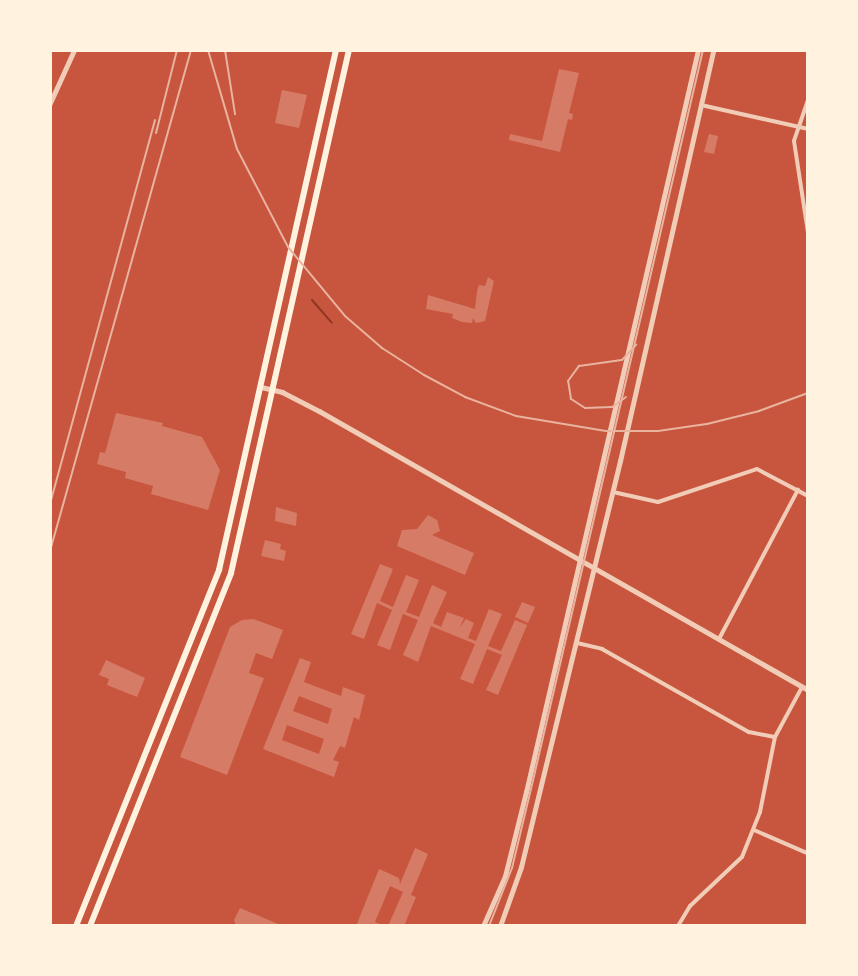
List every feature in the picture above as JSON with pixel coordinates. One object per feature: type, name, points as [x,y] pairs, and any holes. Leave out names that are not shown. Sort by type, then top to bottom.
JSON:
[{"type":"main road","points":[[76,926],[209,600],[229,534],[336,50]]},
{"type":"main road","points":[[90,926],[223,596],[243,531],[349,50]]},
{"type":"main road","points":[[271,346],[283,348]]},
{"type":"street","points":[[50,103],[74,50]]},
{"type":"street","points":[[483,926],[509,859],[698,50]]},
{"type":"street","points":[[500,926],[521,867],[713,50]]},
{"type":"street","points":[[808,100],[794,141],[808,233]]},
{"type":"street","points":[[701,105],[808,129]]},
{"type":"street","points":[[672,169],[684,172]]},
{"type":"street","points":[[261,387],[319,411],[805,688],[775,737],[754,830],[740,861],[694,901],[678,926]]},
{"type":"street","points":[[611,492],[663,502],[757,469],[808,496]]},
{"type":"street","points":[[719,639],[798,490]]},
{"type":"street","points":[[574,642],[602,649],[749,732],[775,737]]},
{"type":"street","points":[[754,830],[807,853]]},
{"type":"building","points":[[559,69],[579,73],[569,113],[573,114],[572,120],[568,119],[560,152],[509,140],[510,134],[542,141]]},
{"type":"building","points":[[282,90],[307,95],[299,128],[275,123]]},
{"type":"building","points":[[709,134],[718,136],[714,154],[704,152]]},
{"type":"building","points":[[488,277],[494,281],[485,321],[476,323],[473,318],[472,323],[462,322],[452,318],[453,314],[426,309],[428,295],[475,309],[479,285],[485,286]]},
{"type":"building","points":[[116,413],[163,423],[162,426],[202,437],[220,470],[208,510],[151,494],[153,486],[125,478],[126,472],[97,464],[100,452],[105,453]]},
{"type":"building","points":[[276,507],[297,513],[296,526],[275,521]]},
{"type":"building","points":[[428,515],[437,520],[440,531],[432,535],[474,553],[465,575],[397,546],[402,530],[417,529]]},
{"type":"building","points":[[265,540],[281,544],[280,549],[286,551],[284,561],[261,556]]},
{"type":"building","points":[[380,564],[393,569],[380,601],[393,607],[406,575],[419,580],[406,612],[419,617],[432,585],[447,592],[433,623],[441,627],[447,612],[464,618],[460,627],[466,619],[474,623],[468,638],[476,641],[489,609],[502,614],[488,646],[501,651],[515,620],[527,625],[498,695],[486,690],[502,655],[487,649],[473,684],[460,679],[475,644],[431,626],[418,662],[403,655],[418,620],[403,614],[390,650],[377,645],[392,610],[377,603],[364,639],[351,634]]},
{"type":"building","points":[[522,602],[535,607],[528,623],[515,617]]},
{"type":"building","points":[[253,619],[283,630],[272,659],[256,653],[249,673],[264,678],[227,775],[180,757],[230,627],[242,620]]},
{"type":"building","points":[[300,658],[311,662],[304,682],[341,696],[343,687],[365,695],[359,720],[354,717],[345,748],[340,746],[333,760],[339,762],[334,777],[263,749]],"holes":[[[299,696],[332,709],[328,724],[293,711]],[[287,725],[324,739],[319,754],[282,740]]]},
{"type":"building","points":[[106,660],[145,678],[137,697],[107,685],[109,679],[99,675]]},
{"type":"building","points":[[415,848],[428,854],[411,895],[416,897],[404,926],[388,926],[403,892],[390,886],[375,922],[384,926],[356,926],[379,869],[399,878],[400,884]]},
{"type":"building","points":[[240,908],[283,926],[236,926],[234,920]]},
{"type":"waterway","points":[[312,300],[332,323]]},
{"type":"tram line","points":[[489,926],[512,868],[703,50]]},
{"type":"tram line","points":[[626,397],[612,407],[585,408],[571,399],[568,381],[579,366],[622,360],[636,345]]},
{"type":"railway","points":[[156,133],[177,50]]},
{"type":"railway","points":[[50,551],[191,50]]},
{"type":"railway","points":[[208,50],[237,149],[288,247],[345,316],[382,348],[424,375],[465,397],[516,416],[606,431],[658,431],[707,424],[759,411],[808,393]]},
{"type":"railway","points":[[225,50],[235,114]]},
{"type":"railway","points":[[50,504],[155,120]]}]
